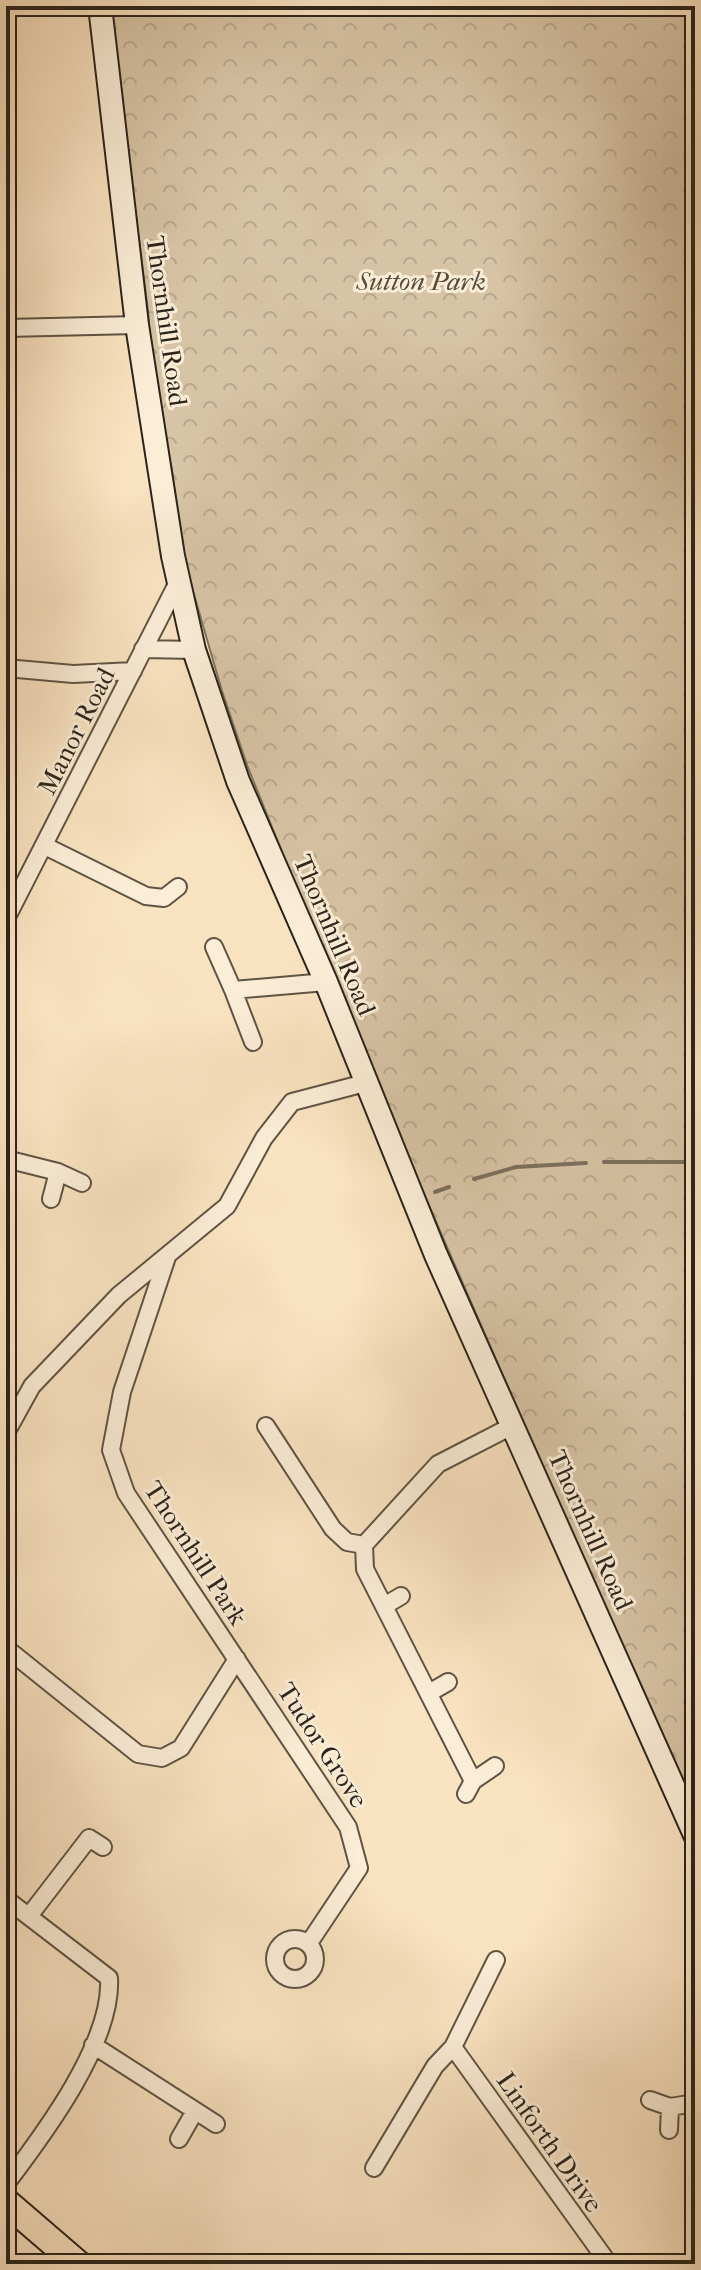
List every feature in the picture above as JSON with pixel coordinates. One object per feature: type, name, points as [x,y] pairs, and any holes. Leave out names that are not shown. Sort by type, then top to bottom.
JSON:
[{"type":"highway","points":[[6,2202],[68,2261]]},
{"type":"main road","name":"Thornhill Road","points":[[100,6],[137,325],[178,582],[194,650],[238,781],[326,982],[436,1255],[695,1835]]},
{"type":"street","points":[[6,328],[137,325]]},
{"type":"street","name":"Manor Road","points":[[6,919],[178,582]]},
{"type":"street","name":"Manor Road","points":[[143,649],[194,650]]},
{"type":"street","points":[[6,668],[73,674],[133,671]]},
{"type":"street","points":[[45,846],[146,896],[164,898],[178,887]]},
{"type":"street","points":[[214,947],[253,1042]]},
{"type":"street","points":[[233,990],[326,982]]},
{"type":"street","points":[[6,1433],[32,1386],[119,1295],[227,1206],[264,1138],[292,1102],[365,1083]]},
{"type":"street","points":[[6,1159],[58,1172],[82,1183]]},
{"type":"street","points":[[51,1199],[58,1172]]},
{"type":"street","name":"Thornhill Park","points":[[6,1648],[138,1754],[162,1758],[181,1748],[237,1659],[126,1493],[111,1450],[122,1392],[167,1257]]},
{"type":"street","points":[[495,1766],[470,1787],[429,1693],[365,1569],[364,1545],[438,1464],[514,1425]]},
{"type":"street","points":[[266,1426],[300,1461],[333,1529],[347,1542],[364,1545]]},
{"type":"street","points":[[384,1606],[401,1596]]},
{"type":"street","name":"Tudor Grove","points":[[237,1659],[348,1827],[356,1849],[359,1868],[309,1943]]},
{"type":"street","points":[[429,1693],[448,1682]]},
{"type":"street","points":[[29,1916],[89,1838],[103,1847]]},
{"type":"street","points":[[6,1899],[109,1978],[111,1999],[93,2045],[53,2122],[6,2184]]},
{"type":"street","points":[[384,2162],[435,2066],[453,2047],[493,1982],[496,1960]]},
{"type":"street","points":[[93,2045],[216,2124]]},
{"type":"street","name":"Linforth Drive","points":[[453,2047],[609,2264]]},
{"type":"street","points":[[650,2100],[670,2107],[695,2103]]},
{"type":"street","points":[[669,2130],[670,2107]]},
{"type":"street","points":[[179,2139],[195,2111]]},
{"type":"green space","name":"Sutton Park","points":[[109,6],[695,6],[695,1817],[370,1070],[247,765],[222,691],[186,567],[171,465],[156,422],[148,311]]},
{"type":"waterway","points":[[604,1162],[695,1162]]},
{"type":"waterway","points":[[474,1179],[516,1167],[586,1163]]},
{"type":"waterway","points":[[435,1192],[449,1187]]}]
